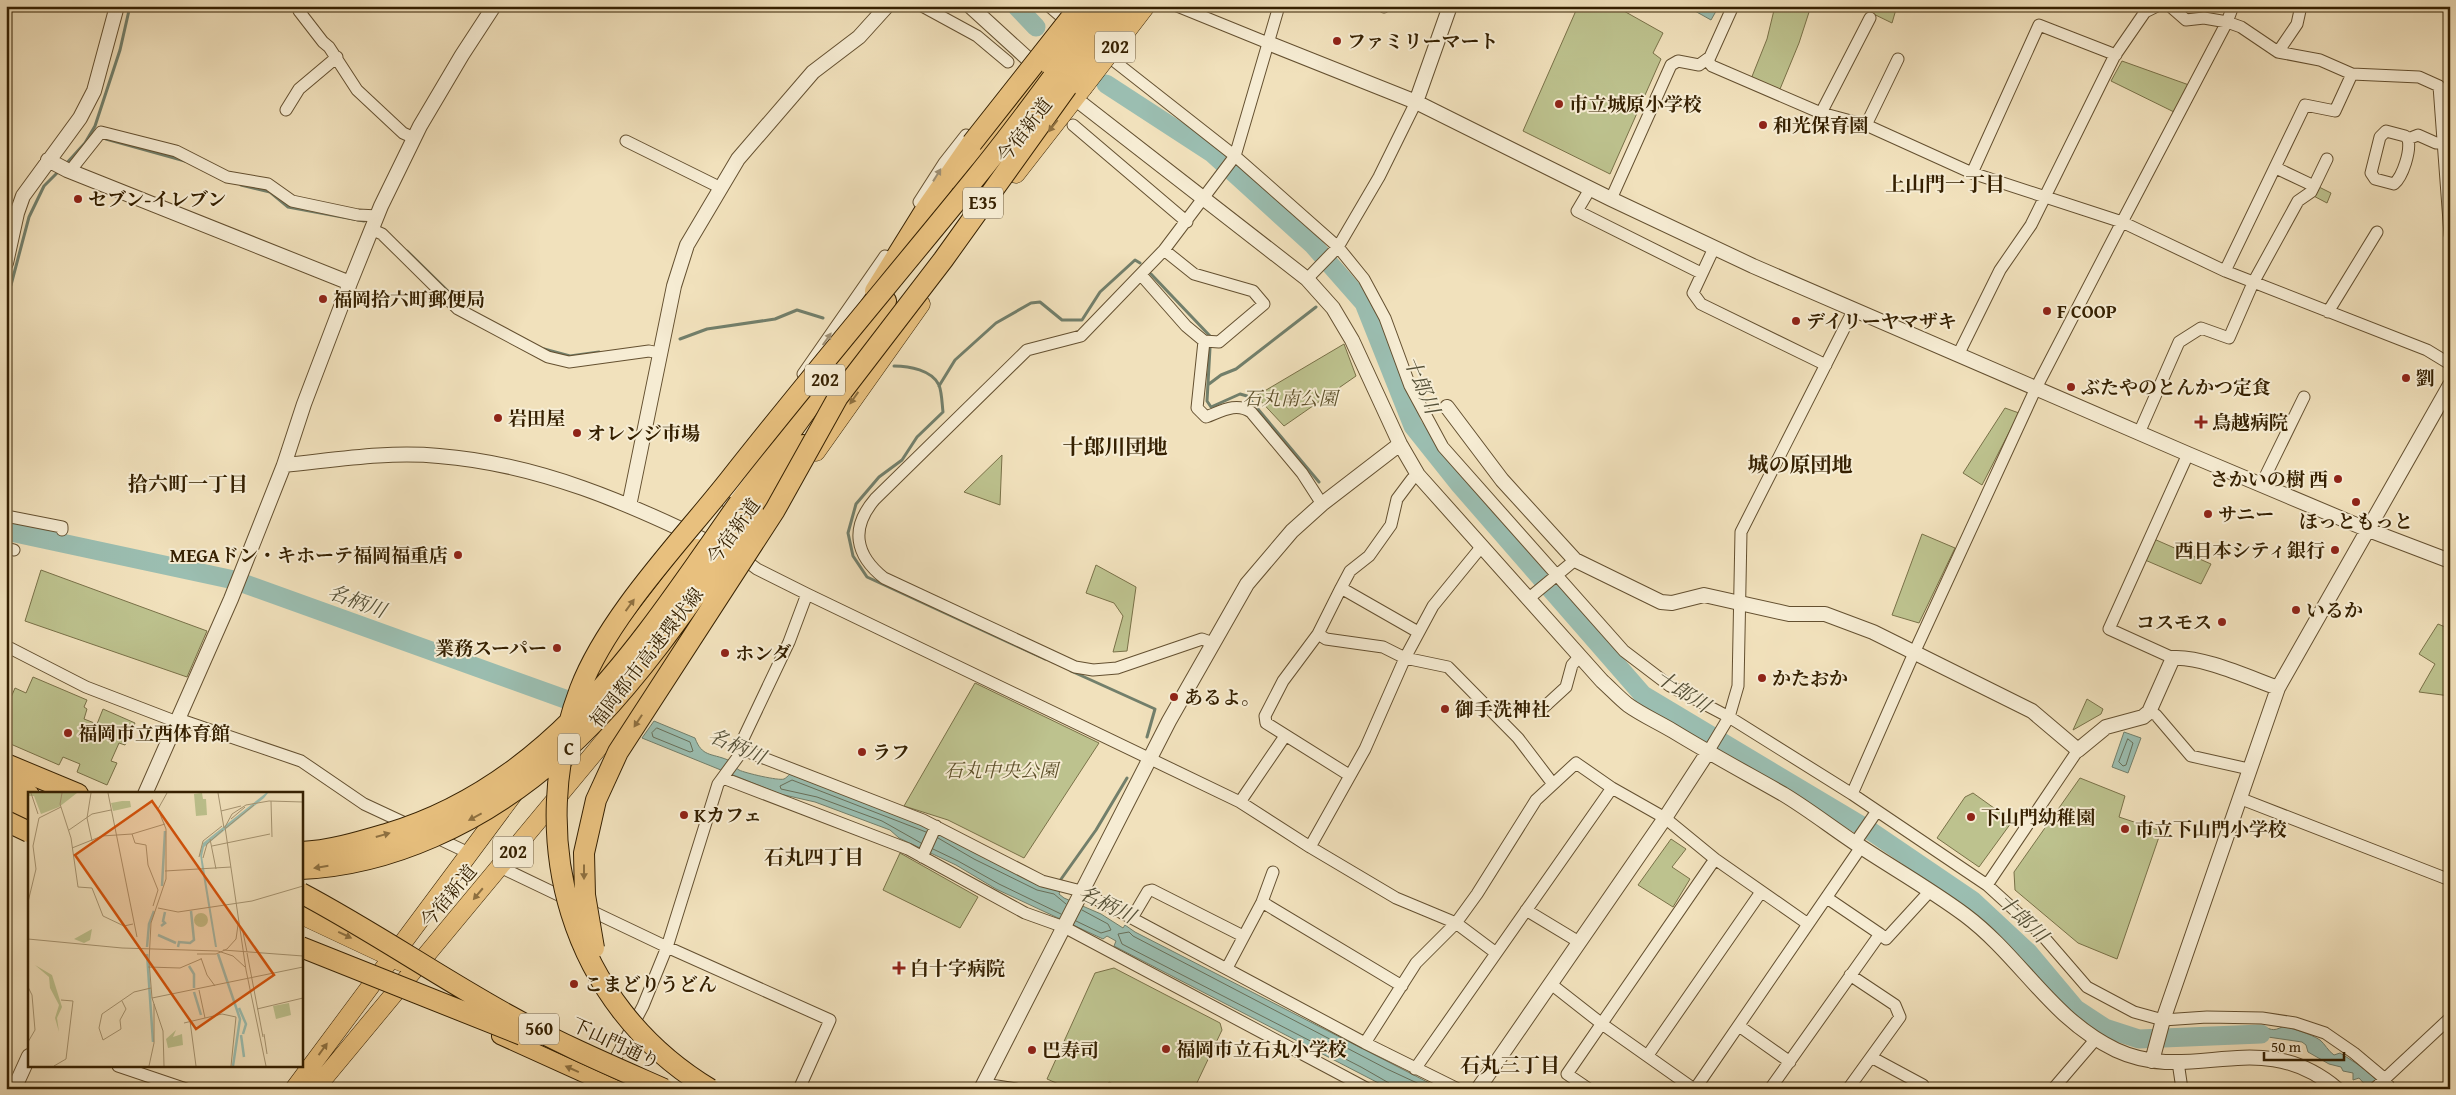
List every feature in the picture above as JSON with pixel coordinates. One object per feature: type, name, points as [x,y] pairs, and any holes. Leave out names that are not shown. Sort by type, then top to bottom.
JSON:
[{"type":"highway","points":[[793,422],[924,212],[972,143],[1080,6]]},
{"type":"highway","name":"今宿新道","points":[[294,1089],[391,957],[471,854],[589,687],[839,361],[929,225],[1092,6]]},
{"type":"highway","name":"E35","points":[[746,509],[979,174],[1105,6]]},
{"type":"highway","name":"E35","points":[[746,509],[838,397],[943,260],[1126,6]]},
{"type":"highway","name":"今宿新道","points":[[316,1089],[609,735],[741,558],[999,194],[1146,6]]},
{"type":"highway","points":[[710,1089],[675,1064],[625,1015],[582,945],[567,896],[555,827],[558,774],[564,737],[582,685],[626,609],[810,377],[979,174]]},
{"type":"highway","points":[[698,1089],[651,1052],[634,1030],[601,972],[592,942],[584,895],[584,853],[590,824],[602,784],[618,752],[770,518],[838,397]]},
{"type":"highway","points":[[302,852],[347,845],[409,828],[470,800],[527,762],[582,712],[614,675],[746,509]]},
{"type":"highway","name":"福岡都市高速環状線","points":[[302,869],[352,862],[417,844],[476,817],[537,777],[594,724],[627,688],[746,509]]},
{"type":"highway","points":[[6,764],[73,792]]},
{"type":"highway","points":[[6,778],[37,792]]},
{"type":"highway","points":[[6,785],[28,795]]},
{"type":"highway","points":[[6,805],[28,815]]},
{"type":"highway","points":[[6,821],[28,832]]},
{"type":"highway","points":[[302,894],[348,918],[510,1016],[588,1055],[664,1089]]},
{"type":"highway","points":[[302,915],[415,968]]},
{"type":"highway","points":[[302,948],[398,991]]},
{"type":"highway","points":[[302,948],[656,1089]]},
{"type":"main road","name":"下山門通り","points":[[415,968],[664,1089]]},
{"type":"main road","name":"560","points":[[398,991],[423,1000],[617,1089]]},
{"type":"street","points":[[6,264],[17,212],[23,196],[61,167],[80,118],[94,91],[117,6]]},
{"type":"street","points":[[146,792],[231,599],[284,465],[305,400],[378,216],[414,138],[462,55],[494,6]]},
{"type":"street","points":[[629,506],[659,353],[674,286],[687,245],[738,159],[814,72],[858,37],[887,6]]},
{"type":"street","points":[[922,6],[976,36],[1008,62]]},
{"type":"street","points":[[970,6],[1307,280],[1333,308],[1352,340],[1400,444],[1418,474],[1580,656],[1628,704],[1786,796],[1965,915],[1998,943],[2058,1011],[2095,1040],[2120,1052],[2164,1063],[2231,1057],[2265,1057],[2283,1060],[2316,1073],[2338,1089]]},
{"type":"street","points":[[1049,6],[1118,66],[1234,158],[1338,247],[1364,279],[1385,318],[1410,386],[1443,447],[1624,651],[1670,686],[1729,717],[1852,794],[1987,885],[2042,935],[2087,987],[2134,1012],[2162,1020],[2207,1017],[2262,1018],[2295,1023],[2325,1033],[2354,1053],[2382,1085],[2450,1018]]},
{"type":"street","points":[[1177,6],[1416,102],[1590,189],[1714,248],[2188,454],[2366,529],[2450,562]]},
{"type":"street","points":[[1213,643],[1202,639],[1116,668],[1093,670],[1075,666],[884,578],[870,567],[866,561],[858,534],[864,512],[875,499],[1027,350],[1082,336],[1142,276],[1187,222],[1203,197],[1234,158],[1279,6]]},
{"type":"street","points":[[1307,280],[1338,247],[1379,177],[1416,102],[1450,6]]},
{"type":"street","points":[[1611,199],[1671,65],[1678,61],[1699,65],[1708,60],[1733,6]]},
{"type":"street","points":[[1958,354],[2000,270],[2031,225],[2116,54],[2145,12],[2157,6]]},
{"type":"street","points":[[2170,6],[2186,20],[2204,18],[2227,22],[2241,27],[2278,52],[2320,60],[2352,74],[2419,77],[2440,86]]},
{"type":"street","points":[[1852,794],[1914,653],[2036,388],[2227,22],[2233,6]]},
{"type":"street","points":[[2278,52],[2297,24],[2301,6]]},
{"type":"street","points":[[299,11],[337,57],[357,90],[403,133],[414,138]]},
{"type":"street","points":[[1821,113],[1870,18]]},
{"type":"street","points":[[1972,173],[2039,25],[2116,54]]},
{"type":"street","points":[[286,110],[299,89],[337,57]]},
{"type":"street","points":[[1866,126],[1898,59]]},
{"type":"street","points":[[1708,60],[1712,66],[1821,113],[1866,126],[1972,173],[2122,222],[2225,271],[2427,350],[2450,364]]},
{"type":"street","points":[[720,515],[780,422],[804,373],[876,270],[944,163],[998,98],[1045,68]]},
{"type":"street","points":[[2225,271],[2306,105],[2335,111],[2352,74]]},
{"type":"street","points":[[2440,86],[2450,79]]},
{"type":"street","points":[[2440,86],[2442,143],[2450,235]]},
{"type":"street","points":[[1073,125],[1187,222]]},
{"type":"street","points":[[61,167],[74,166],[101,132],[176,151],[227,176],[268,184],[292,201],[358,215],[378,216]]},
{"type":"street","points":[[2386,132],[2405,136],[2408,139],[2409,145],[2398,180],[2394,184],[2374,179],[2371,174],[2380,137],[2386,132]]},
{"type":"street","points":[[2408,139],[2418,135],[2436,143],[2442,143]]},
{"type":"street","points":[[626,141],[721,188]]},
{"type":"street","points":[[2140,433],[2179,342],[2201,328],[2229,338],[2253,283],[2298,201],[2311,192],[2327,159]]},
{"type":"street","points":[[61,167],[350,283]]},
{"type":"street","points":[[2276,168],[2314,186]]},
{"type":"street","points":[[1590,189],[1577,211],[1701,274]]},
{"type":"street","points":[[372,230],[382,234],[458,309],[548,358],[569,362],[650,351],[659,353]]},
{"type":"street","points":[[2328,312],[2377,232]]},
{"type":"street","points":[[1714,248],[1693,293],[1701,304],[1826,365]]},
{"type":"street","points":[[1142,276],[1186,326],[1204,342],[1219,342],[1264,304],[1253,291],[1194,274],[1164,250]]},
{"type":"street","points":[[1478,1089],[1665,818],[1729,717],[1738,686],[1740,671],[1741,532],[1854,309]]},
{"type":"street","points":[[1204,342],[1201,352],[1197,408],[1206,417],[1233,407],[1243,407],[1251,412],[1302,473],[1322,504]]},
{"type":"street","points":[[2152,1061],[2162,1020],[2278,688],[2366,529],[2450,385]]},
{"type":"street","points":[[2261,484],[2304,397]]},
{"type":"street","points":[[1447,407],[1502,480],[1575,560],[1662,602],[1672,604],[1704,595],[1789,614],[1826,614],[1873,632],[2032,711],[2078,750]]},
{"type":"street","points":[[1016,1089],[983,1086],[1150,759],[1213,643],[1248,584],[1292,531],[1322,504],[1400,444]]},
{"type":"street","points":[[284,465],[402,454],[438,456],[534,471],[586,488],[703,539],[807,594],[1240,802],[1310,847],[1396,898],[1456,923],[1496,953]]},
{"type":"street","points":[[2188,454],[2109,628],[2173,658],[2192,659],[2278,688]]},
{"type":"street","points":[[1349,775],[1266,723],[1265,716],[1283,681],[1318,634],[1350,570],[1369,556],[1391,525],[1397,499],[1418,474]]},
{"type":"street","points":[[6,516],[62,527],[62,530]]},
{"type":"street","points":[[1310,847],[1365,749],[1418,632],[1433,606],[1482,546]]},
{"type":"street","points":[[1528,599],[1575,560]]},
{"type":"street","points":[[1341,588],[1418,632]]},
{"type":"street","points":[[612,1065],[622,1042],[643,1006],[667,947],[718,784],[743,750],[743,739],[789,642],[807,594]]},
{"type":"street","points":[[1318,634],[1326,639],[1383,647],[1405,658],[1448,667],[1518,738],[1553,784]]},
{"type":"street","points":[[6,646],[86,687],[178,721],[301,761],[364,804],[471,854]]},
{"type":"street","points":[[1542,709],[1566,687],[1572,665],[1580,656]]},
{"type":"street","points":[[1987,885],[2078,750],[2106,727],[2143,717],[2149,712],[2173,658]]},
{"type":"street","points":[[2149,712],[2156,715],[2191,756],[2249,769]]},
{"type":"street","points":[[1240,802],[1285,736]]},
{"type":"street","points":[[743,750],[936,826],[1042,881],[1081,891],[1365,1043],[1458,1089]]},
{"type":"street","points":[[1365,1043],[1416,963],[1456,923],[1477,894],[1536,800],[1576,763],[1612,788],[1665,818],[1715,859],[1808,924]]},
{"type":"street","points":[[723,778],[908,849],[1025,913],[1064,928],[1367,1089]]},
{"type":"street","points":[[1415,1069],[1612,788]]},
{"type":"street","points":[[2239,798],[2450,880]]},
{"type":"street","points":[[1551,984],[1602,1024],[1694,1089],[1827,898],[1877,811]]},
{"type":"street","points":[[6,826],[28,825]]},
{"type":"street","points":[[922,857],[936,826]]},
{"type":"street","points":[[1589,1089],[1567,1074],[1715,859]]},
{"type":"street","points":[[500,867],[667,947],[830,1020],[799,1089]]},
{"type":"street","points":[[1227,968],[1262,902],[1273,872]]},
{"type":"street","points":[[1132,918],[1148,891],[1152,890],[1243,936]]},
{"type":"street","points":[[1827,898],[1886,939],[1930,891]]},
{"type":"street","points":[[1648,1055],[1761,892]]},
{"type":"street","points":[[1262,902],[1402,986]]},
{"type":"street","points":[[1526,910],[1579,942]]},
{"type":"street","points":[[1770,1089],[1880,934]]},
{"type":"street","points":[[1848,1089],[1900,1017],[1895,1005],[1850,976]]},
{"type":"street","points":[[1739,1026],[1790,1062]]},
{"type":"street","points":[[2053,1089],[2095,1040]]},
{"type":"street","points":[[1871,1057],[1923,1085],[1920,1089]]},
{"type":"street","points":[[14,1089],[28,1058]]},
{"type":"street","points":[[2178,1062],[2182,1089]]},
{"type":"street","points":[[124,1068],[186,1089]]},
{"type":"green space","points":[[1578,6],[1615,6],[1663,33],[1653,53],[1661,59],[1610,174],[1523,131]]},
{"type":"green space","points":[[1775,6],[1811,6],[1799,43],[1780,89],[1751,79],[1767,39]]},
{"type":"green space","points":[[1857,6],[1897,6],[1892,23]]},
{"type":"green space","points":[[2122,61],[2189,85],[2174,112],[2111,81]]},
{"type":"green space","points":[[2311,183],[2331,193],[2327,203],[2306,192]]},
{"type":"green space","name":"石丸南公園","points":[[1344,344],[1356,376],[1284,426],[1256,396]]},
{"type":"green space","points":[[2005,408],[2019,413],[1982,485],[1963,473]]},
{"type":"green space","points":[[1002,455],[1000,505],[964,492]]},
{"type":"green space","points":[[1922,534],[1955,548],[1919,623],[1892,615]]},
{"type":"green space","points":[[2154,539],[2211,564],[2201,584],[2145,560]]},
{"type":"green space","points":[[1096,565],[1136,587],[1127,651],[1113,652],[1123,616],[1114,603],[1086,593]]},
{"type":"green space","points":[[41,570],[207,631],[187,677],[25,621]]},
{"type":"green space","points":[[2438,624],[2450,629],[2450,696],[2419,692],[2435,664],[2419,654]]},
{"type":"green space","name":"福岡市立西体育館","points":[[33,677],[87,700],[84,707],[87,709],[84,719],[97,724],[103,709],[135,723],[125,745],[119,743],[111,761],[117,763],[107,785],[77,772],[80,764],[63,757],[59,765],[6,742],[6,709],[15,688],[26,693]]},
{"type":"green space","name":"石丸中央公園","points":[[975,683],[1099,743],[1024,858],[948,820],[904,806]]},
{"type":"green space","points":[[2087,699],[2103,709],[2101,714],[2073,730]]},
{"type":"green space","points":[[2080,778],[2125,796],[2119,817],[2161,831],[2117,959],[2078,943],[2015,890],[2014,872]]},
{"type":"green space","points":[[1973,793],[2001,813],[2011,823],[1979,867],[1937,838],[1965,797]]},
{"type":"green space","points":[[1671,839],[1686,849],[1672,867],[1690,879],[1673,907],[1638,885]]},
{"type":"green space","points":[[900,853],[978,897],[960,928],[883,890]]},
{"type":"green space","name":"福岡市立石丸小学校","points":[[1114,968],[1220,1023],[1222,1030],[1194,1089],[1122,1089],[1109,1082],[1105,1089],[1070,1089],[1047,1079],[1095,973]]},
{"type":"water","points":[[1686,6],[1719,6],[1711,20]]},
{"type":"water","points":[[654,721],[695,738],[701,748],[708,754],[728,760],[737,769],[742,771],[781,779],[785,779],[790,774],[914,821],[1040,886],[1060,891],[1059,894],[1064,898],[1101,914],[1123,928],[1125,925],[1135,932],[1441,1089],[1390,1089],[1114,946],[1116,941],[1107,936],[1103,939],[996,889],[956,865],[899,838],[890,830],[815,802],[780,794],[642,738]]},
{"type":"water","points":[[2124,732],[2141,738],[2128,773],[2112,767]]},
{"type":"water","points":[[2258,1026],[2274,1030],[2284,1026],[2316,1038],[2334,1055],[2340,1053],[2364,1069],[2383,1089],[2369,1089],[2359,1078],[2353,1080],[2353,1073],[2343,1071],[2341,1067],[2329,1064],[2308,1052],[2306,1045],[2302,1042],[2261,1036],[2233,1038],[2241,1031]]},
{"type":"waterway","points":[[65,165],[85,143],[95,126],[120,50],[130,6]]},
{"type":"waterway","name":"十郎川","points":[[1016,6],[1036,27]]},
{"type":"waterway","name":"十郎川","points":[[1106,84],[1212,153],[1313,245],[1364,303],[1413,426],[1460,485],[1643,695],[1872,832],[1972,900],[2029,953],[2076,1009],[2105,1028],[2139,1039],[2261,1034]]},
{"type":"waterway","points":[[106,139],[185,161]]},
{"type":"waterway","points":[[6,295],[11,285],[29,217],[44,186],[59,171]]},
{"type":"waterway","points":[[241,185],[270,192],[288,207],[364,221]]},
{"type":"waterway","points":[[407,251],[456,299]]},
{"type":"waterway","points":[[939,386],[955,360],[996,323],[1031,303],[1040,302],[1062,320],[1082,320],[1100,292],[1135,260],[1140,263]]},
{"type":"waterway","points":[[1151,274],[1210,336]]},
{"type":"waterway","points":[[1209,384],[1221,375],[1236,369],[1316,307]]},
{"type":"waterway","points":[[680,339],[707,329],[775,319],[797,310],[823,318]]},
{"type":"waterway","points":[[1210,348],[1207,401],[1211,407],[1240,394],[1247,396],[1319,482]]},
{"type":"waterway","points":[[544,349],[570,356],[599,352]]},
{"type":"waterway","points":[[894,366],[920,370],[936,380],[940,388],[943,412],[917,437],[902,460],[879,477],[856,504],[848,533],[853,556],[867,577],[1045,659]]},
{"type":"waterway","name":"名柄川","points":[[6,531],[234,580],[590,708]]},
{"type":"waterway","points":[[1071,671],[1155,709],[1147,737]]},
{"type":"waterway","points":[[1059,882],[1096,830],[1127,778]]},
{"type":"place","name":"ファミリーマート","points":[[1337,41]]},
{"type":"place","name":"市立城原小学校","points":[[1559,104]]},
{"type":"place","name":"和光保育園","points":[[1763,125]]},
{"type":"place","name":"セブン-イレブン","points":[[78,199]]},
{"type":"place","name":"福岡拾六町郵便局","points":[[323,299]]},
{"type":"place","name":"F COOP","points":[[2047,311]]},
{"type":"place","name":"デイリーヤマザキ","points":[[1796,321]]},
{"type":"place","name":"劉","points":[[2406,378]]},
{"type":"place","name":"ぶたやのとんかつ定食","points":[[2071,387]]},
{"type":"place","name":"岩田屋","points":[[498,418]]},
{"type":"place","name":"鳥越病院","points":[[2201,422]]},
{"type":"place","name":"オレンジ市場","points":[[577,433]]},
{"type":"place","name":"さかいの樹 西","points":[[2338,479]]},
{"type":"place","name":"ほっともっと","points":[[2356,502]]},
{"type":"place","name":"サニー","points":[[2208,514]]},
{"type":"place","name":"西日本シティ銀行","points":[[2335,550]]},
{"type":"place","name":"MEGAドン・キホーテ福岡福重店","points":[[458,555]]},
{"type":"place","name":"いるか","points":[[2296,610]]},
{"type":"place","name":"コスモス","points":[[2222,622]]},
{"type":"place","name":"業務スーパー","points":[[557,648]]},
{"type":"place","name":"ホンダ","points":[[725,653]]},
{"type":"place","name":"かたおか","points":[[1762,678]]},
{"type":"place","name":"あるよ。","points":[[1174,697]]},
{"type":"place","name":"御手洗神社","points":[[1445,709]]},
{"type":"place","name":"福岡市立西体育館","points":[[68,733]]},
{"type":"place","name":"ラフ","points":[[862,752]]},
{"type":"place","name":"Kカフェ","points":[[684,815]]},
{"type":"place","name":"下山門幼稚園","points":[[1971,817]]},
{"type":"place","name":"市立下山門小学校","points":[[2125,829]]},
{"type":"place","name":"白十字病院","points":[[899,968]]},
{"type":"place","name":"こまどりうどん","points":[[574,984]]},
{"type":"place","name":"福岡市立石丸小学校","points":[[1166,1049]]},
{"type":"place","name":"巴寿司","points":[[1032,1050]]},
{"type":"district","name":"上山門一丁目","points":[[1945,184]]},
{"type":"district","name":"十郎川団地","points":[[1115,447]]},
{"type":"district","name":"城の原団地","points":[[1800,465]]},
{"type":"district","name":"拾六町一丁目","points":[[188,484]]},
{"type":"district","name":"石丸四丁目","points":[[814,857]]},
{"type":"district","name":"石丸三丁目","points":[[1510,1065]]}]
